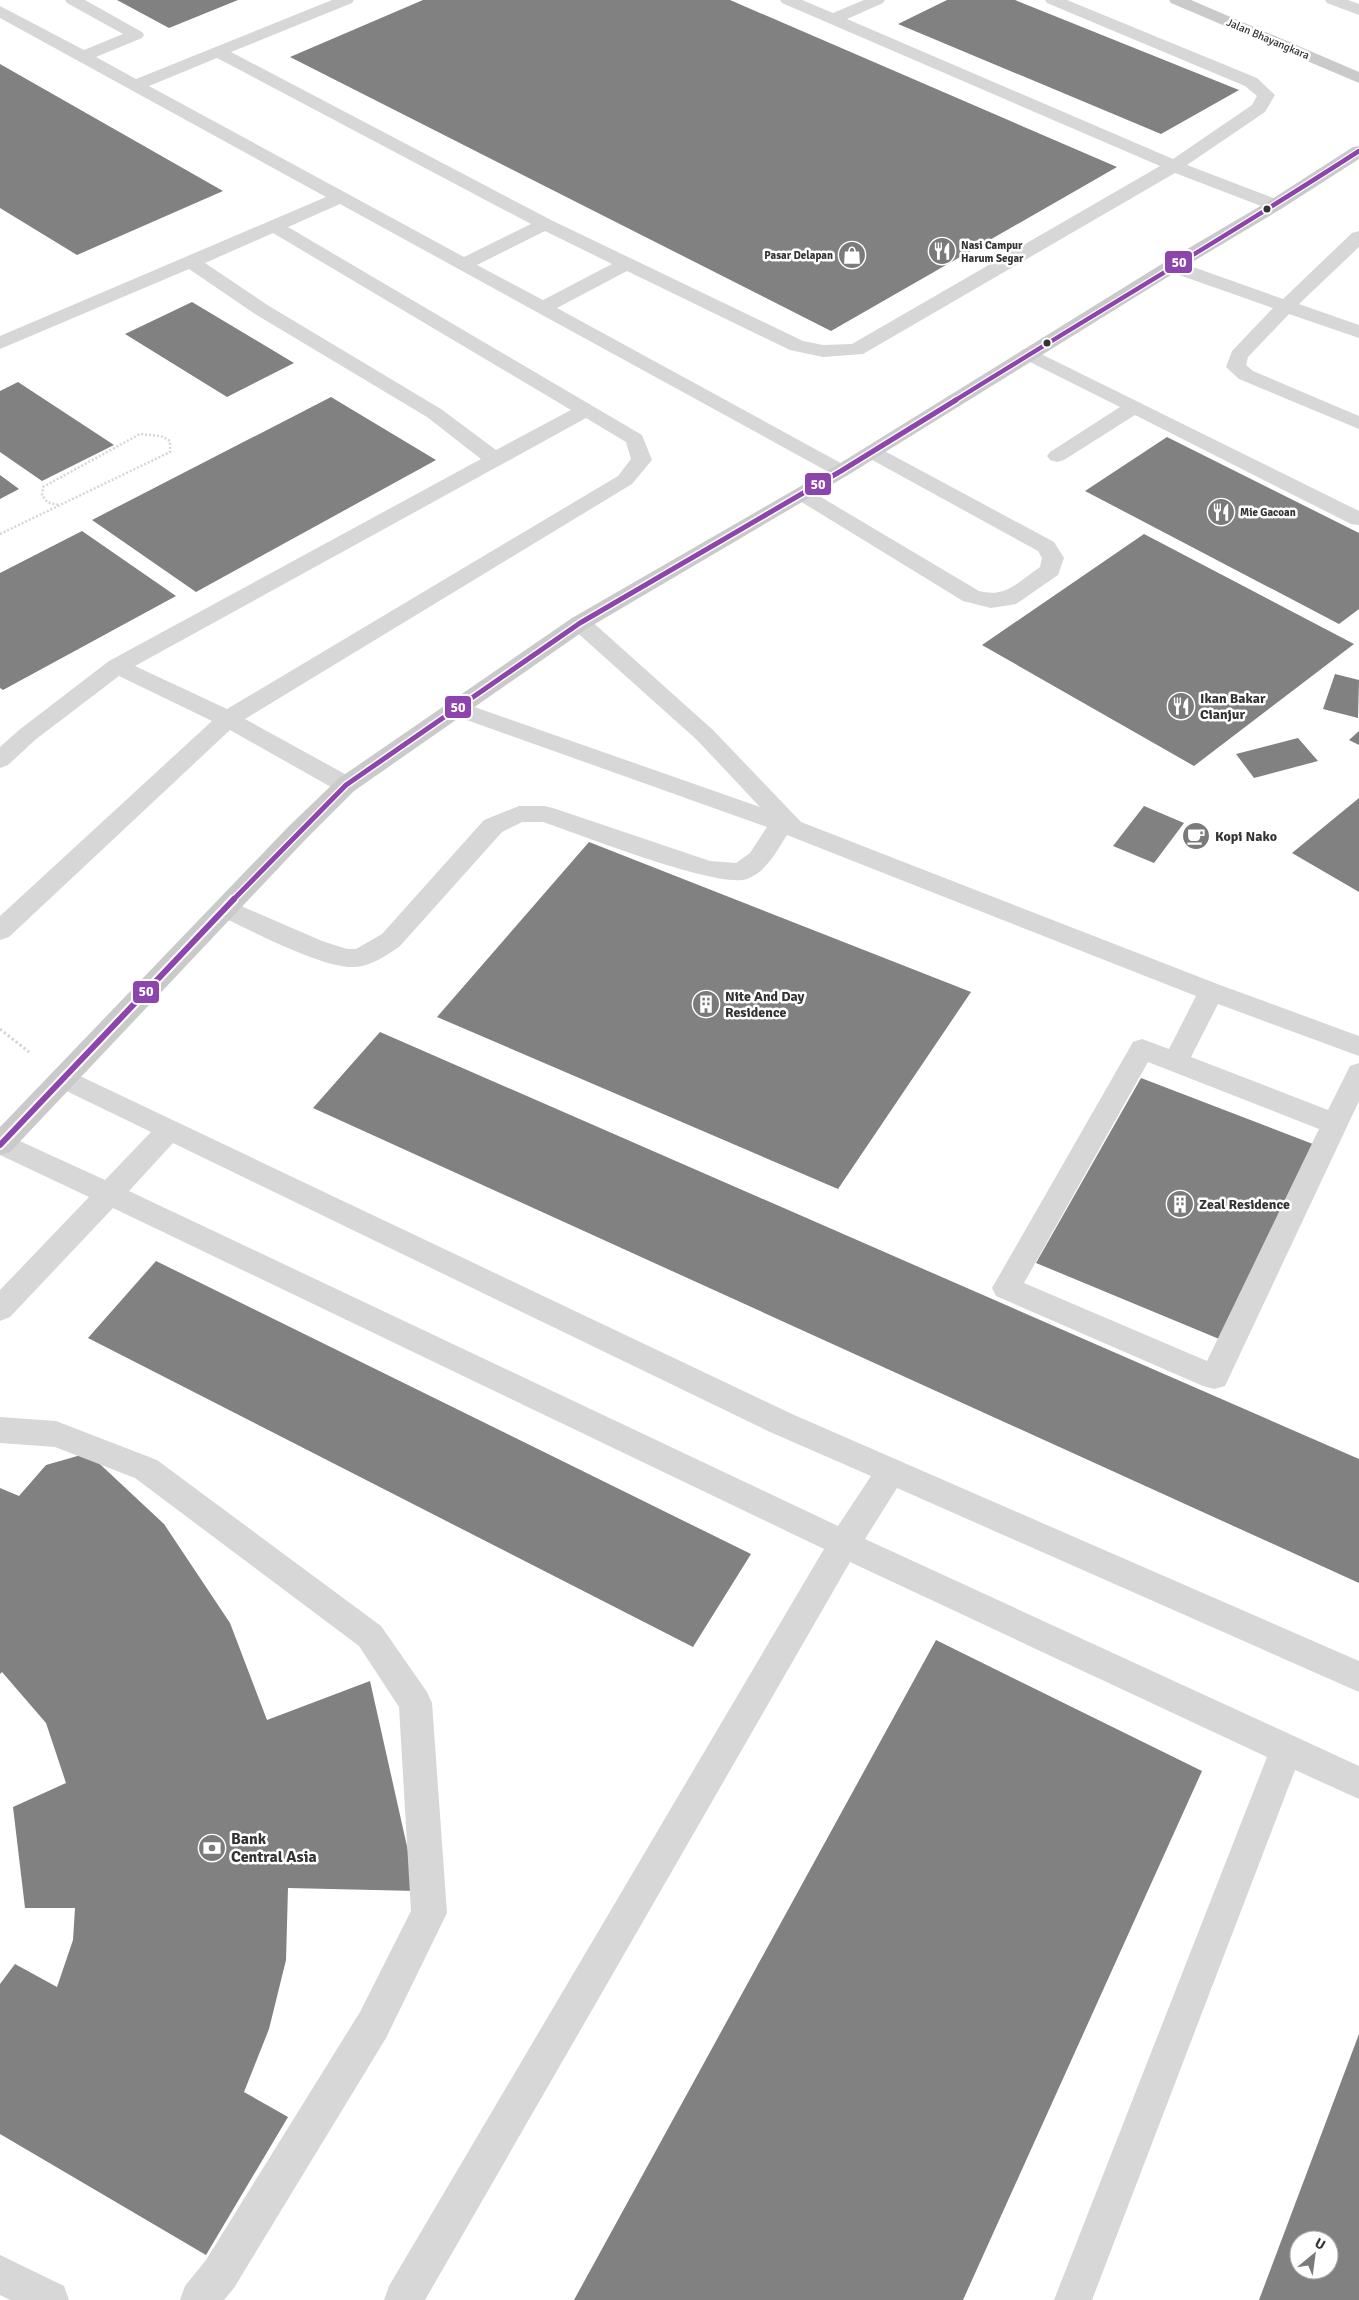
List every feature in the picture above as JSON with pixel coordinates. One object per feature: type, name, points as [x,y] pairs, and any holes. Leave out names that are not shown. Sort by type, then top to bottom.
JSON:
[{"type":"main road","name":"Jalan Bhayangkara","points":[[1177,0],[1359,78]]},
{"type":"main road","points":[[0,1145],[225,908],[346,786],[580,623],[841,471],[1172,266],[1275,205],[1359,151]]},
{"type":"lane","points":[[72,0],[136,35],[83,56]]},
{"type":"lane","points":[[136,85],[346,0]]},
{"type":"lane","points":[[788,0],[1174,166],[1275,205]]},
{"type":"lane","points":[[834,19],[877,0]]},
{"type":"lane","points":[[218,52],[545,224],[797,346],[823,351],[856,350],[1174,166],[1259,108],[1266,95],[1251,82],[1053,0]]},
{"type":"lane","points":[[1333,0],[1359,10]]},
{"type":"lane","points":[[0,11],[841,471]]},
{"type":"lane","points":[[0,343],[339,198]]},
{"type":"lane","points":[[462,265],[545,224]]},
{"type":"lane","points":[[0,931],[228,719],[512,546],[625,480],[642,460],[635,439],[275,227]]},
{"type":"lane","points":[[1359,237],[1286,306],[1239,356],[1236,367],[1246,375],[1359,423]]},
{"type":"lane","points":[[190,262],[262,310],[434,413],[496,460]]},
{"type":"lane","points":[[542,308],[628,264]]},
{"type":"lane","points":[[1172,266],[1359,332]]},
{"type":"lane","points":[[1029,354],[1359,520]]},
{"type":"lane","points":[[1057,456],[1134,407]]},
{"type":"lane","points":[[0,760],[27,736],[116,666],[586,410]]},
{"type":"lane","points":[[802,494],[971,596],[991,601],[1008,599],[1050,570],[1053,558],[1046,547],[872,452]]},
{"type":"lane","points":[[580,623],[705,735],[786,823]]},
{"type":"lane","points":[[116,666],[228,719],[346,786]]},
{"type":"lane","points":[[458,708],[786,823],[1211,992],[1359,1046]]},
{"type":"lane","points":[[225,908],[334,955],[356,959],[375,951],[391,940],[493,826],[519,814],[544,814],[708,869],[740,872],[759,859],[786,823]]},
{"type":"lane","points":[[1174,1062],[1211,992]]},
{"type":"lane","points":[[1335,1124],[1142,1049],[1006,1288],[1214,1377],[1335,1124],[1359,1073]]},
{"type":"lane","points":[[63,1078],[781,1423],[1359,1677]]},
{"type":"lane","points":[[0,1309],[170,1129]]},
{"type":"lane","points":[[0,1145],[844,1544],[1286,1751],[1359,1783]]},
{"type":"lane","points":[[0,1430],[56,1434],[146,1469],[370,1636],[415,1703],[428,1913],[373,2026],[220,2274],[199,2300]]},
{"type":"lane","points":[[403,2300],[844,1544],[891,1471]]},
{"type":"lane","points":[[1073,2300],[1286,1751]]},
{"type":"lane","points":[[0,2274],[50,2300]]},
{"type":"path","points":[[0,534],[170,452],[170,441],[161,436],[140,434],[42,487],[42,496],[47,502],[58,506]]},
{"type":"building","points":[[117,0],[238,0],[169,28]]},
{"type":"building","points":[[423,0],[730,0],[1117,167],[831,331],[290,57]]},
{"type":"building","points":[[947,0],[1015,0],[1239,90],[1161,134],[898,24]]},
{"type":"building","points":[[0,64],[223,191],[77,255],[0,208]]},
{"type":"building","points":[[192,302],[294,363],[227,397],[125,334]]},
{"type":"building","points":[[18,382],[114,445],[42,481],[0,452],[0,391]]},
{"type":"building","points":[[331,397],[436,460],[196,592],[92,520]]},
{"type":"building","name":"Mie Gacoan","points":[[1167,437],[1359,533],[1359,609],[1339,624],[1085,491]]},
{"type":"building","points":[[0,475],[19,489],[0,499]]},
{"type":"building","points":[[82,531],[176,596],[3,690],[0,688],[0,573]]},
{"type":"building","name":"Ikan Bakar Cianjur","points":[[1144,534],[1354,644],[1194,766],[982,645]]},
{"type":"building","points":[[1335,674],[1359,680],[1358,718],[1323,709]]},
{"type":"building","points":[[1359,731],[1359,745],[1349,740]]},
{"type":"building","points":[[1298,738],[1318,761],[1254,778],[1236,754]]},
{"type":"building","points":[[1359,798],[1359,892],[1292,853]]},
{"type":"building","points":[[1144,806],[1184,823],[1154,863],[1113,846]]},
{"type":"building","name":"Nite And Day Residence","points":[[589,842],[971,992],[838,1189],[437,1017]]},
{"type":"building","points":[[380,1032],[1359,1459],[1359,1583],[313,1108]]},
{"type":"building","name":"Zeal Residence","points":[[1141,1078],[1318,1146],[1224,1341],[1036,1263]]},
{"type":"building","points":[[156,1261],[751,1554],[693,1647],[88,1338]]},
{"type":"building","name":"Bank Central Asia","points":[[88,1453],[164,1524],[230,1623],[267,1720],[370,1681],[417,1891],[288,1888],[286,1960],[269,2029],[244,2092],[288,2117],[206,2255],[0,2134],[0,1984],[15,1964],[57,1987],[73,1940],[75,1908],[25,1908],[13,1807],[66,1783],[46,1723],[2,1672],[0,1674],[0,1488],[19,1496],[46,1465]]},
{"type":"building","points":[[936,1640],[1202,1771],[963,2300],[574,2300]]},
{"type":"building","points":[[1359,2034],[1359,2300],[1259,2300]]},
{"type":"transit line","name":"50","points":[[0,1145],[297,833],[346,785],[580,623],[841,471],[1172,266],[1275,205],[1359,151]]},
{"type":"place","name":"Nasi Campur Harum Segar","points":[[942,251]]},
{"type":"place","name":"Pasar Delapan","points":[[852,255]]},
{"type":"place","name":"Mie Gacoan","points":[[1221,512]]},
{"type":"place","name":"Ikan Bakar Cianjur","points":[[1181,706]]},
{"type":"place","name":"Kopi Nako","points":[[1196,836]]},
{"type":"place","name":"Nite And Day Residence","points":[[706,1004]]},
{"type":"place","name":"Zeal Residence","points":[[1180,1204]]},
{"type":"place","name":"Bank Central Asia","points":[[212,1848]]}]
